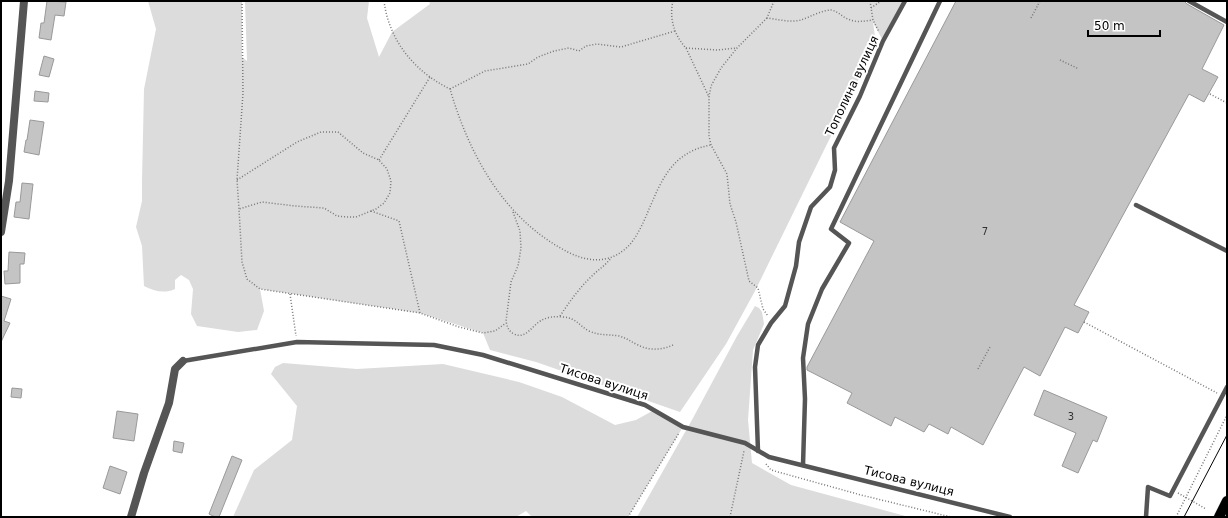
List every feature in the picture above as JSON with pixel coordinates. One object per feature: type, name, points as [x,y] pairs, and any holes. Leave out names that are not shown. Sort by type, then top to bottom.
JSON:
[{"type":"main road","points":[[1219,517],[1227,501]]},
{"type":"street","points":[[1,232],[24,1]]},
{"type":"street","points":[[130,517],[169,403],[175,369],[183,360]]},
{"type":"lane","name":"Тополина вулиця","points":[[758,451],[754,367],[758,345],[771,323],[785,306],[796,266],[799,242],[811,207],[830,187],[835,170],[834,148],[860,96],[883,41],[905,1]]},
{"type":"lane","points":[[803,465],[805,398],[803,358],[808,324],[822,290],[849,244],[830,229],[940,1]]},
{"type":"lane","points":[[1189,1],[1227,22]]},
{"type":"lane","points":[[1136,205],[1227,251]]},
{"type":"lane","name":"Тисова вулиця","points":[[183,360],[297,342],[434,345],[483,355],[645,405],[683,427],[746,443],[769,457],[1010,517]]},
{"type":"lane","points":[[1146,517],[1148,487],[1170,496],[1227,387]]},
{"type":"path","points":[[242,1],[243,93],[237,180],[242,262],[247,278],[260,289],[420,314],[483,332],[495,331],[506,323]]},
{"type":"path","points":[[384,1],[389,23],[396,40],[413,62],[430,77],[450,89],[464,132],[474,152],[485,172],[511,208],[521,219],[543,237],[568,252],[589,260],[601,260],[612,257],[626,249],[634,240],[669,168],[686,154],[711,145]]},
{"type":"path","points":[[673,1],[671,15],[675,31],[686,48],[709,97]]},
{"type":"path","points":[[771,323],[763,309],[758,288],[749,282],[736,222],[730,204],[727,174],[711,145],[709,136],[709,97],[711,86],[721,68],[737,48],[767,18],[774,1]]},
{"type":"path","points":[[870,1],[872,20],[883,41]]},
{"type":"path","points":[[871,8],[881,1]]},
{"type":"path","points":[[1031,18],[1040,1]]},
{"type":"path","points":[[767,18],[799,20],[832,10],[847,19],[857,22],[872,20]]},
{"type":"path","points":[[450,89],[485,71],[528,64],[538,57],[554,51],[569,48],[579,51],[586,46],[597,44],[621,47],[675,31]]},
{"type":"path","points":[[686,48],[717,50],[737,48]]},
{"type":"path","points":[[1060,60],[1079,69]]},
{"type":"path","points":[[379,160],[430,77]]},
{"type":"path","points":[[1210,94],[1227,103]]},
{"type":"path","points":[[237,180],[297,142],[321,132],[338,132],[363,153],[379,160],[385,165],[390,174],[391,188],[384,203],[360,216],[347,218],[334,214],[324,208],[262,202],[239,209]]},
{"type":"path","points":[[511,208],[518,225],[521,248],[518,266],[511,282],[506,323],[511,332],[516,335],[521,335],[528,332],[543,320],[560,316],[575,320],[586,330],[593,333],[605,336],[617,335],[629,339],[645,348],[658,349],[673,345]]},
{"type":"path","points":[[371,211],[399,221],[420,314]]},
{"type":"path","points":[[560,316],[574,294],[594,274],[607,264],[612,257]]},
{"type":"path","points":[[290,294],[297,342]]},
{"type":"path","points":[[1084,322],[1222,396]]},
{"type":"path","points":[[978,369],[990,347]]},
{"type":"path","points":[[1176,517],[1227,415]]},
{"type":"path","points":[[628,517],[683,427]]},
{"type":"path","points":[[730,517],[746,443]]},
{"type":"path","points":[[766,464],[771,470],[951,517]]},
{"type":"path","points":[[1173,490],[1206,509]]},
{"type":"shaded area","points":[[148,1],[242,1],[242,57],[247,61],[245,1],[369,1],[367,18],[379,57],[392,32],[430,4],[429,1],[905,1],[883,41],[873,22],[876,44],[755,291],[726,344],[680,412],[536,362],[490,350],[483,333],[420,313],[260,289],[264,311],[257,330],[238,332],[197,326],[191,314],[193,289],[189,280],[181,275],[175,280],[175,289],[171,291],[159,291],[144,286],[142,246],[136,227],[142,201],[144,89],[156,29]]},
{"type":"shaded area","points":[[755,306],[762,312],[764,324],[753,350],[748,420],[752,463],[791,485],[909,517],[637,517]]},
{"type":"shaded area","points":[[283,363],[357,369],[443,364],[519,382],[562,397],[615,425],[636,420],[654,410],[683,427],[628,517],[532,517],[526,511],[516,517],[233,517],[254,470],[292,440],[297,406],[271,374],[275,367]]},
{"type":"building","points":[[47,1],[66,2],[64,16],[55,15],[51,40],[39,38],[41,23],[44,23]]},
{"type":"building","points":[[956,1],[1184,1],[1224,25],[1202,69],[1218,77],[1204,102],[1189,94],[1074,305],[1089,312],[1078,333],[1065,327],[1040,376],[1024,367],[983,445],[951,427],[948,434],[929,424],[924,432],[895,417],[891,426],[847,403],[852,393],[807,370],[807,367],[874,241],[840,222]]},
{"type":"building","points":[[44,56],[54,59],[49,77],[39,75]]},
{"type":"building","points":[[35,91],[49,93],[48,102],[34,101]]},
{"type":"building","points":[[30,120],[44,122],[39,155],[24,152]]},
{"type":"building","points":[[22,183],[33,184],[29,219],[14,217],[16,202],[20,202]]},
{"type":"building","points":[[9,252],[25,253],[24,264],[20,264],[20,283],[5,284],[4,271],[8,271]]},
{"type":"building","points":[[1,296],[11,299],[4,321],[10,323],[1,342]]},
{"type":"building","points":[[12,388],[22,389],[21,398],[11,397]]},
{"type":"building","points":[[1044,390],[1107,417],[1097,442],[1093,440],[1078,473],[1062,466],[1076,433],[1034,415]]},
{"type":"building","points":[[117,411],[138,414],[134,441],[113,438]]},
{"type":"building","points":[[174,441],[184,443],[182,453],[173,451]]},
{"type":"building","points":[[232,456],[242,460],[219,517],[215,517],[209,514]]},
{"type":"building","points":[[110,466],[127,472],[120,494],[103,488]]},
{"type":"tram line","points":[[1184,517],[1227,435]]}]
